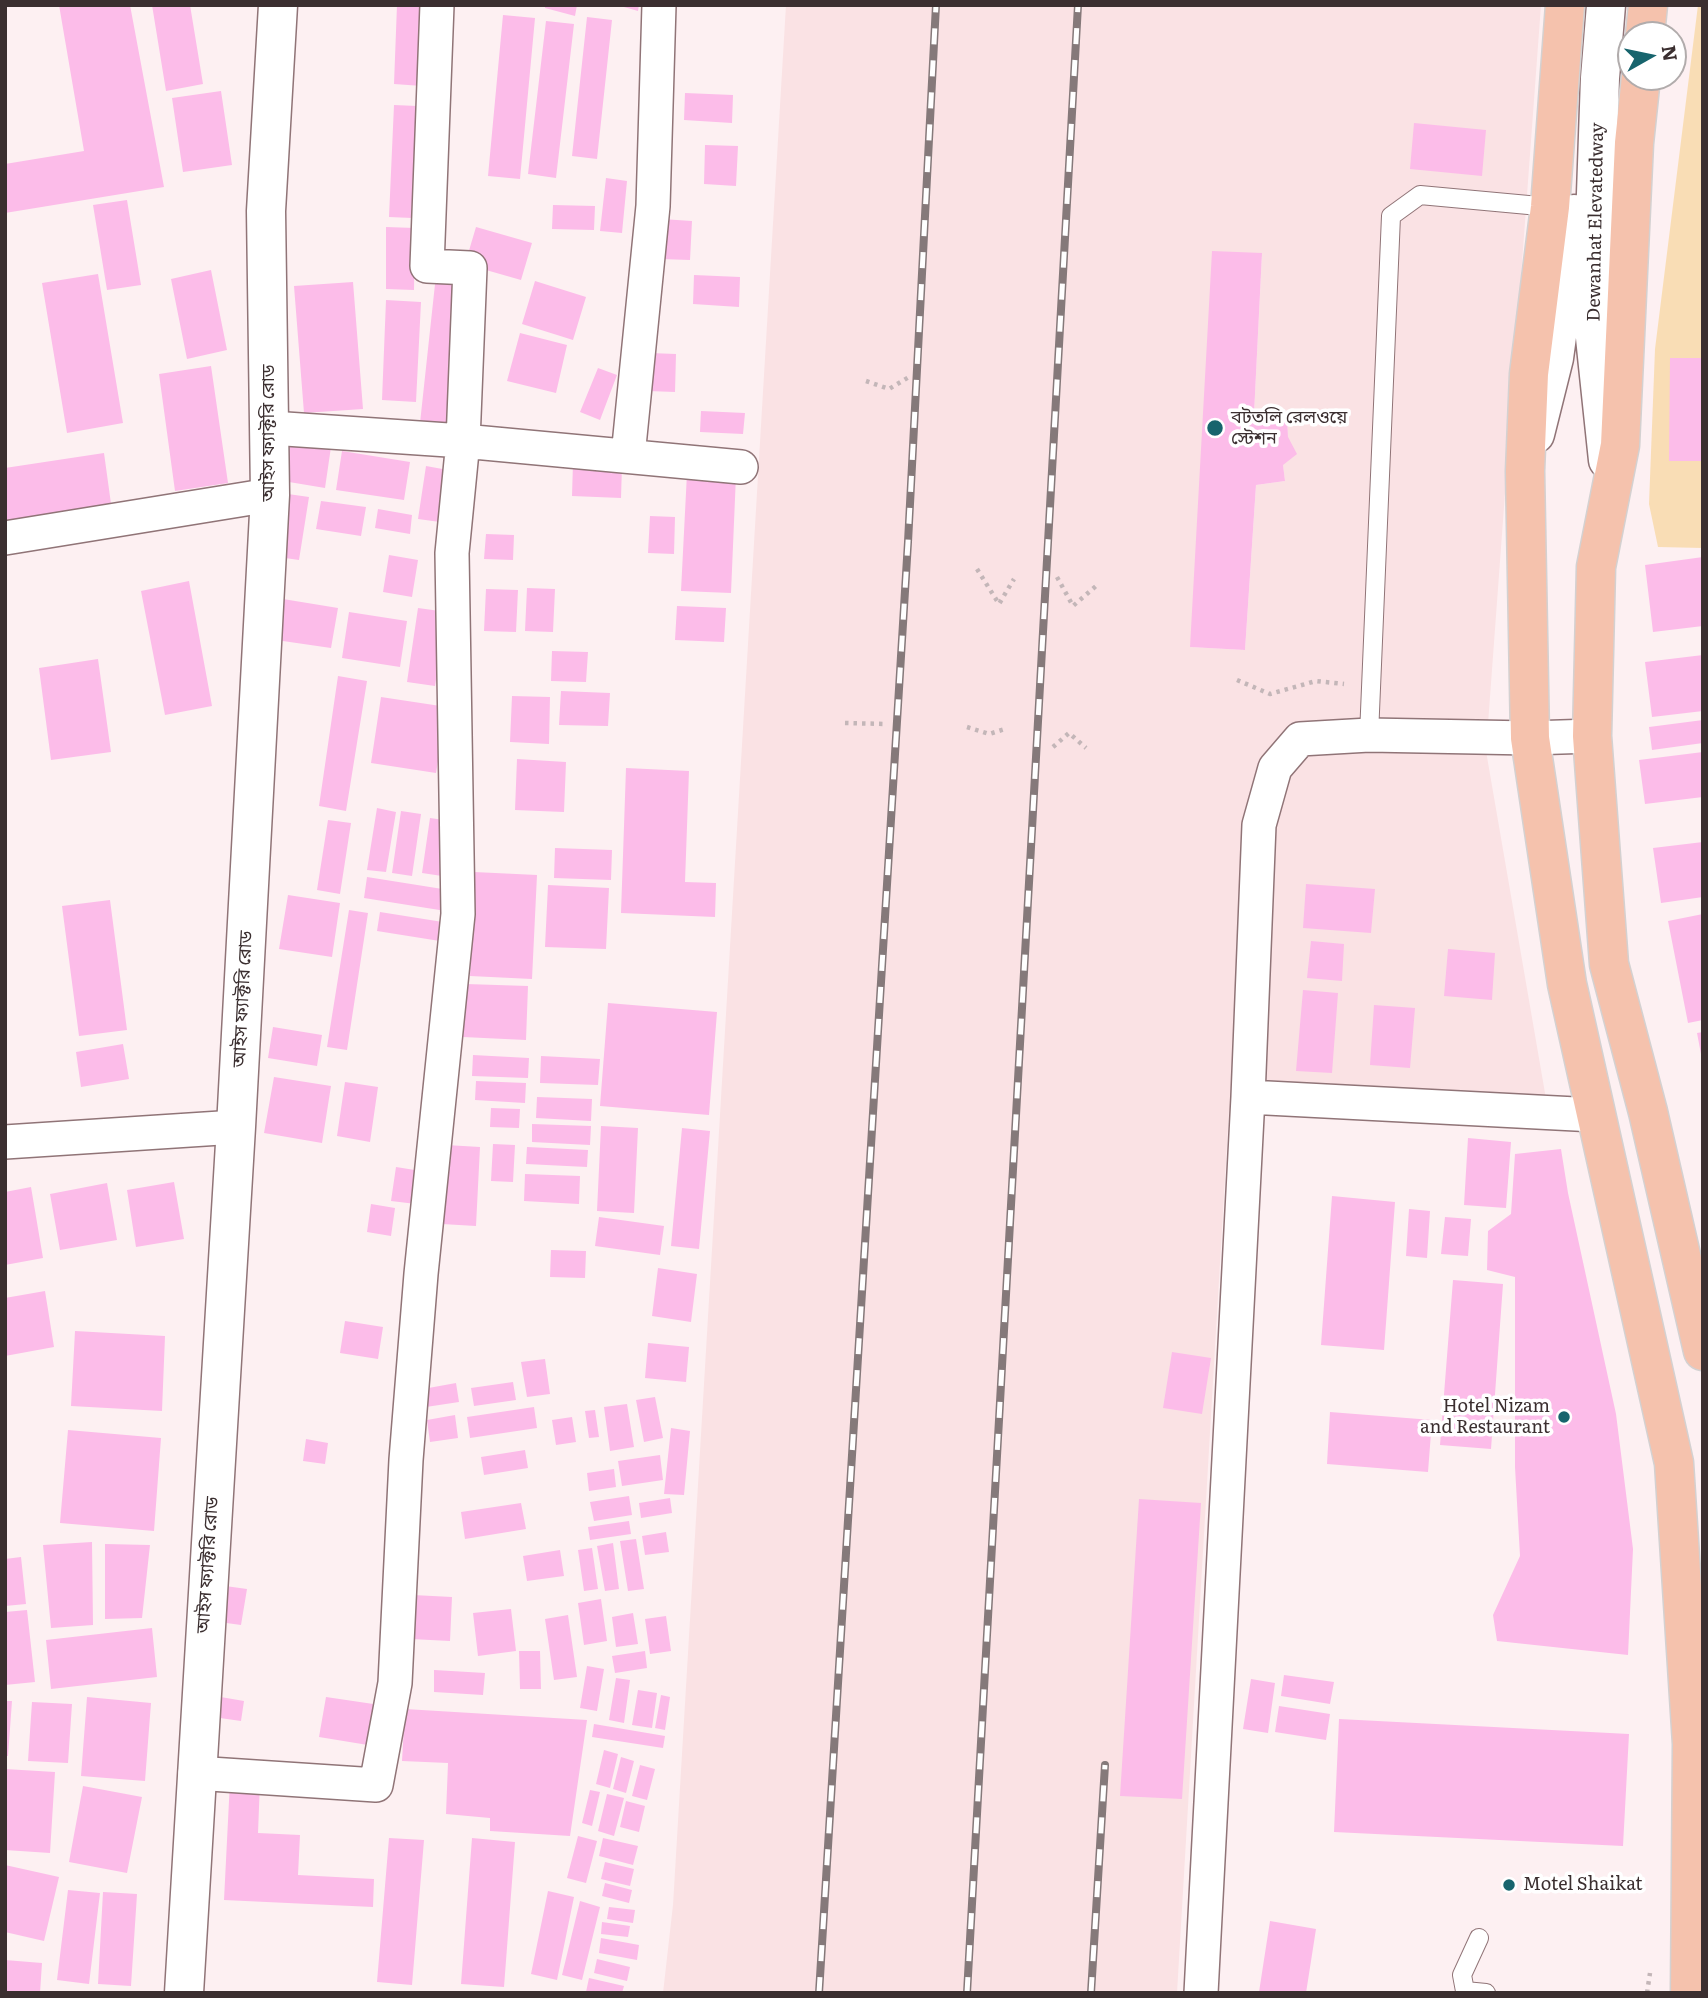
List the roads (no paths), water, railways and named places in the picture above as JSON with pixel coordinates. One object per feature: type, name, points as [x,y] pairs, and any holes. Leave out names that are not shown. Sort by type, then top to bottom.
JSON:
[{"type":"main road","points":[[1565,5],[1550,207],[1529,374],[1525,471],[1530,738],[1567,984],[1674,1463],[1692,1744],[1690,1993]]},
{"type":"main road","points":[[1640,91],[1634,143],[1620,445],[1596,567],[1592,736],[1609,964],[1651,1125],[1703,1351]]},
{"type":"street","name":"আইস ফ্যাক্টরি রোড","points":[[184,1993],[195,1773],[236,1127],[270,495],[266,211],[278,5]]},
{"type":"street","points":[[195,1773],[376,1786],[396,1683],[406,1460],[421,1274],[458,914],[452,552],[463,441],[470,268],[427,266],[437,5]]},
{"type":"street","points":[[628,456],[653,206],[659,5]]},
{"type":"street","name":"Dewanhat Elevatedway","points":[[1606,5],[1600,78],[1592,309],[1611,490]]},
{"type":"street","name":"Dewanhat Elevatedway","points":[[1525,471],[1555,358],[1571,228],[1600,78]]},
{"type":"street","points":[[271,428],[463,441],[741,467]]},
{"type":"street","points":[[5,538],[270,495]]},
{"type":"street","points":[[1201,1993],[1248,1097],[1259,825],[1275,768],[1300,739],[1369,734],[1530,738],[1592,736]]},
{"type":"street","points":[[1248,1097],[1595,1115]]},
{"type":"street","points":[[5,1142],[236,1127]]},
{"type":"lane","points":[[1369,734],[1391,216],[1420,195],[1550,207]]},
{"type":"lane","points":[[1479,1938],[1462,1975],[1465,1991],[1486,1993]]},
{"type":"railway","points":[[819,1993],[908,542],[936,5]]},
{"type":"railway","points":[[967,1993],[1078,5]]},
{"type":"railway","points":[[1091,1993],[1105,1765]]},
{"type":"place","name":"বটতলি রেলওয়ে স্টেশন","points":[[1215,428]]},
{"type":"place","name":"Hotel Nizam and Restaurant","points":[[1564,1417]]},
{"type":"place","name":"Motel Shaikat","points":[[1509,1885]]}]
